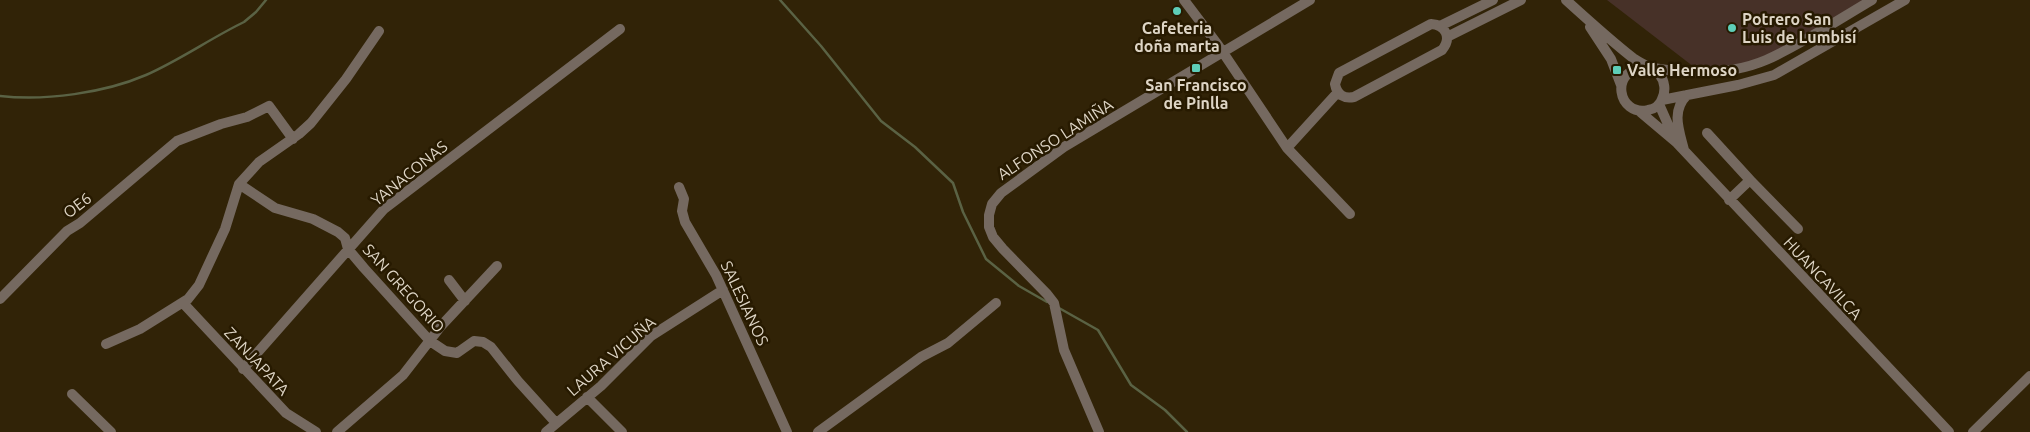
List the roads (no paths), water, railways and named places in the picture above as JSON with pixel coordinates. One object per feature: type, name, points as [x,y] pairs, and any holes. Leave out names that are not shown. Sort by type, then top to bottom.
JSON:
[{"type":"street","points":[[1184,0],[1287,148],[1350,214]]},
{"type":"street","name":"ALFONSO LAMIÑA","points":[[1099,432],[1064,350],[1055,307],[1047,294],[1003,250],[993,237],[989,227],[989,215],[992,204],[1001,192],[1064,147],[1310,0]]},
{"type":"street","points":[[1440,26],[1493,0]]},
{"type":"street","points":[[1447,37],[1521,0]]},
{"type":"street","points":[[1566,0],[1604,34],[1648,68],[1659,74],[1664,82],[1665,91],[1661,102]]},
{"type":"street","points":[[1566,0],[1602,44],[1617,70],[1621,94],[1625,102],[1631,108],[1639,111],[1650,110],[1661,102],[1687,95],[1747,83],[1774,75],[1905,0]]},
{"type":"street","points":[[1621,85],[1624,77],[1637,67],[1669,71],[1708,72],[1743,67],[1764,60],[1872,0]]},
{"type":"street","points":[[1436,24],[1440,26],[1444,29],[1447,37],[1447,42],[1442,50],[1354,97],[1345,98],[1338,92],[1335,84],[1339,73],[1427,25],[1436,24]]},
{"type":"street","name":"YANACONAS","points":[[243,368],[384,209],[620,29]]},
{"type":"street","points":[[106,344],[140,329],[188,299],[199,285],[225,229],[239,184],[259,162],[293,139],[312,123],[330,102],[379,31]]},
{"type":"street","points":[[1287,148],[1338,92]]},
{"type":"street","points":[[1685,153],[1677,124],[1677,110],[1687,95]]},
{"type":"street","name":"HUANCAVILCA","points":[[1661,102],[1677,143]]},
{"type":"street","name":"OE6","points":[[0,299],[67,231],[80,224],[177,142],[221,124],[247,117],[269,106],[293,139]]},
{"type":"street","name":"HUANCAVILCA","points":[[1639,111],[1677,143],[1949,432]]},
{"type":"street","points":[[1707,133],[1798,229]]},
{"type":"street","points":[[1729,200],[1750,180]]},
{"type":"street","name":"SAN GREGORIO","points":[[239,184],[275,208],[326,224],[345,238],[348,249],[430,341],[451,353],[457,353],[474,341],[483,342],[490,347],[556,423]]},
{"type":"street","name":"SALESIANOS","points":[[679,188],[684,199],[682,211],[685,222],[723,290],[787,432]]},
{"type":"street","points":[[337,432],[403,375],[441,326],[497,266]]},
{"type":"street","points":[[449,280],[465,301]]},
{"type":"street","name":"LAURA VICUÑA","points":[[546,432],[587,397],[651,336],[723,290]]},
{"type":"street","name":"ZANJAPATA","points":[[183,303],[286,413],[312,431]]},
{"type":"street","points":[[818,432],[922,357],[948,343],[996,303]]},
{"type":"street","points":[[1973,432],[2030,376]]},
{"type":"street","points":[[72,394],[110,432]]},
{"type":"street","points":[[587,397],[622,432]]},
{"type":"waterway","points":[[0,96],[36,97],[74,94],[112,87],[130,81],[159,69],[244,22],[266,0]]},
{"type":"waterway","points":[[780,0],[821,46],[881,121],[915,147],[953,183],[963,212],[986,259],[1019,286],[1047,302]]},
{"type":"waterway","points":[[1059,308],[1098,330],[1131,385],[1165,410],[1187,432]]},
{"type":"place","name":"Cafeteria doña marta","points":[[1177,11]]},
{"type":"place","name":"Potrero San Luis de Lumbisí","points":[[1732,28]]},
{"type":"place","name":"San Francisco de Pinlla","points":[[1196,68]]},
{"type":"place","name":"Valle Hermoso","points":[[1617,70]]}]
